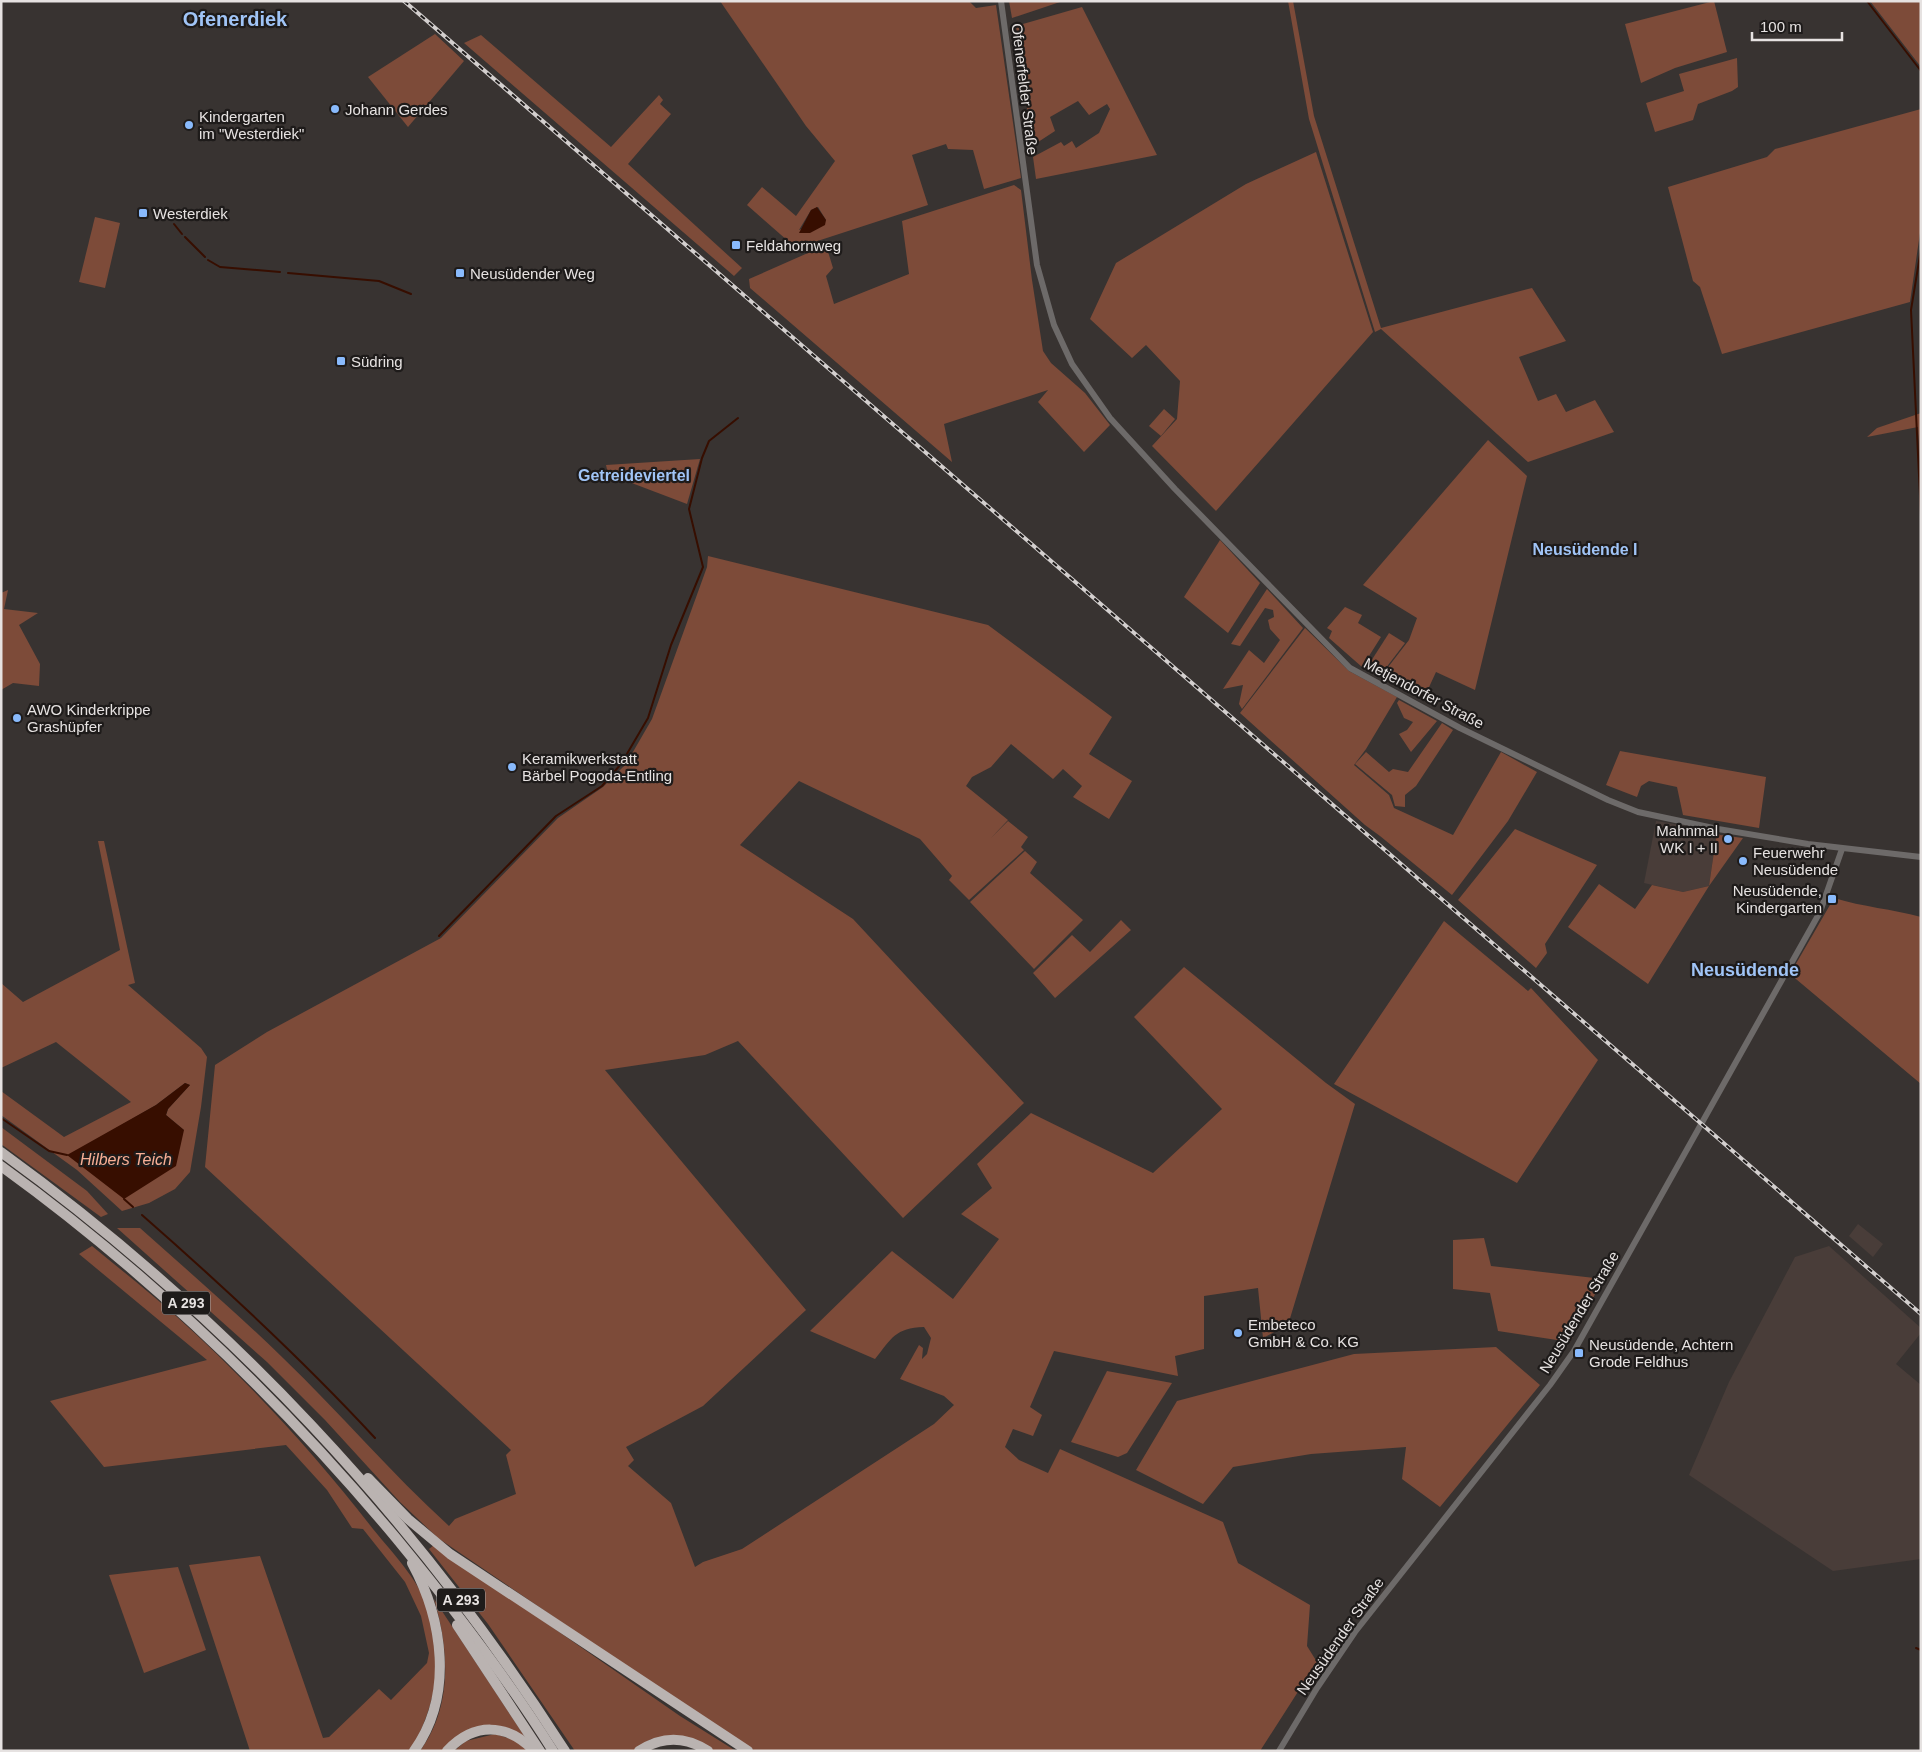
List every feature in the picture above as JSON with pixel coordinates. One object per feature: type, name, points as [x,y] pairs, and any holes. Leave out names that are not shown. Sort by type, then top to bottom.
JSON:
[{"type":"highway","name":"A 293","points":[[1,1152],[115,1240],[256,1367],[344,1459],[457,1595],[504,1659],[565,1751]]},
{"type":"highway","name":"A 293","points":[[1,1166],[105,1246],[250,1376],[318,1448],[454,1610],[552,1751]]},
{"type":"highway","points":[[344,1459],[361,1470],[408,1519],[450,1554],[748,1751]]},
{"type":"highway","points":[[401,1545],[413,1566],[435,1622],[441,1660],[435,1703],[427,1727],[414,1751]]},
{"type":"highway","points":[[413,1566],[445,1606],[540,1751]]},
{"type":"highway","points":[[447,1751],[466,1736],[496,1729],[508,1731],[521,1738],[534,1751]]},
{"type":"highway","points":[[639,1751],[650,1744],[678,1739],[694,1743],[708,1751]]},
{"type":"street","name":"Ofenerfelder Straße","points":[[1001,1],[1024,179]]},
{"type":"street","name":"Metjendorfer Straße","points":[[1024,179],[1032,237],[1043,292],[1054,325],[1082,381],[1110,418],[1177,491],[1350,668],[1460,728],[1622,806],[1670,820],[1842,849],[1921,857]]},
{"type":"street","name":"Neusüdender Straße","points":[[1279,1751],[1316,1688],[1355,1632],[1550,1385],[1574,1351],[1820,912],[1842,849]]},
{"type":"shaded area","points":[[720,1],[969,1],[976,8],[996,5],[1021,178],[984,189],[973,150],[948,149],[946,144],[912,155],[928,205],[796,248],[747,205],[762,187],[796,216],[835,161],[806,126]],"holes":[[[818,207],[826,220],[799,230],[811,210]]]},
{"type":"shaded area","points":[[1009,1],[1063,1],[1012,18]]},
{"type":"shaded area","points":[[1288,1],[1293,1],[1314,116],[1381,328],[1532,288],[1566,341],[1519,357],[1538,401],[1556,394],[1566,412],[1595,400],[1614,432],[1528,462],[1381,329],[1375,332],[1309,119]]},
{"type":"shaded area","points":[[1714,1],[1727,52],[1675,68],[1641,83],[1625,24]]},
{"type":"shaded area","points":[[1870,1],[1921,1],[1921,67]]},
{"type":"shaded area","points":[[1082,7],[1157,155],[1036,179],[1033,157],[1061,142],[1064,146],[1072,141],[1076,148],[1099,133],[1110,109],[1107,104],[1089,115],[1078,101],[1050,117],[1055,131],[1032,146],[1016,26]]},
{"type":"shaded area","points":[[435,34],[464,61],[408,127],[368,77]]},
{"type":"shaded area","points":[[481,35],[611,147],[659,95],[663,100],[660,104],[671,114],[628,164],[742,268],[734,276],[464,43]]},
{"type":"shaded area","points":[[1737,58],[1738,87],[1698,104],[1693,120],[1655,132],[1646,103],[1684,91],[1679,74]]},
{"type":"shaded area","points":[[1921,109],[1921,226],[1910,302],[1722,354],[1700,287],[1693,281],[1668,187],[1767,157],[1775,149]]},
{"type":"shaded area","points":[[1316,152],[1373,332],[1216,511],[1152,446],[1177,419],[1180,381],[1146,345],[1132,358],[1090,319],[1116,263],[1246,184]]},
{"type":"shaded area","points":[[1014,185],[1021,190],[1043,351],[1051,363],[1085,393],[1110,425],[1084,452],[1038,402],[1048,390],[944,424],[952,462],[750,288],[749,279],[826,245],[833,268],[826,276],[834,304],[909,274],[902,221]]},
{"type":"shaded area","points":[[95,217],[120,223],[105,288],[79,282]]},
{"type":"shaded area","points":[[1164,409],[1175,419],[1161,436],[1149,426]]},
{"type":"shaded area","points":[[1921,413],[1921,479],[1918,427],[1867,437],[1877,428]]},
{"type":"shaded area","points":[[1488,440],[1527,476],[1475,690],[1436,672],[1424,698],[1382,675],[1409,640],[1417,618],[1363,585]]},
{"type":"shaded area","points":[[700,459],[687,504],[608,474],[606,465]]},
{"type":"shaded area","points":[[1220,540],[1260,583],[1228,633],[1184,597]]},
{"type":"shaded area","points":[[708,556],[988,625],[1112,717],[1089,754],[1132,781],[1109,819],[1073,797],[1082,786],[1063,769],[1053,779],[1011,744],[991,767],[972,777],[966,786],[1008,820],[991,838],[1008,821],[1028,837],[1021,847],[1024,850],[969,900],[949,880],[952,876],[920,839],[799,781],[740,845],[853,919],[1024,1103],[903,1218],[738,1041],[705,1055],[605,1070],[806,1310],[703,1406],[626,1447],[634,1460],[628,1466],[671,1503],[695,1567],[703,1562],[742,1549],[934,1424],[954,1405],[944,1396],[900,1379],[919,1345],[923,1348],[922,1359],[927,1354],[931,1338],[924,1327],[906,1329],[900,1332],[890,1340],[875,1359],[810,1331],[892,1251],[953,1299],[999,1239],[961,1214],[992,1188],[977,1164],[1031,1113],[1153,1173],[1222,1109],[1134,1017],[1184,967],[1326,1083],[1355,1104],[1288,1325],[1263,1338],[1258,1288],[1204,1296],[1204,1349],[1175,1356],[1178,1376],[1054,1351],[1030,1407],[1042,1415],[1033,1436],[1013,1429],[1005,1447],[1019,1460],[1048,1473],[1060,1449],[1223,1522],[1238,1563],[1310,1605],[1307,1646],[1317,1662],[1260,1751],[755,1751],[679,1702],[438,1538],[400,1502],[325,1420],[267,1362],[117,1228],[140,1228],[212,1292],[266,1341],[449,1526],[455,1519],[516,1494],[506,1455],[511,1450],[205,1167],[215,1065],[267,1032],[441,938],[558,818],[603,787],[626,764],[652,719],[707,567]]},
{"type":"shaded area","points":[[1267,589],[1303,628],[1242,709],[1239,704],[1243,685],[1223,689],[1249,650],[1264,663],[1280,640],[1270,629],[1268,620],[1274,617],[1273,610],[1265,608],[1240,646],[1231,644]]},
{"type":"shaded area","points":[[8,590],[4,609],[38,613],[19,625],[40,664],[39,686],[13,683],[1,690],[1,593]]},
{"type":"shaded area","points":[[1345,607],[1362,615],[1358,623],[1381,637],[1362,667],[1329,638],[1332,631],[1327,628]]},
{"type":"shaded area","points":[[1305,628],[1349,671],[1397,697],[1366,749],[1354,765],[1389,795],[1394,808],[1453,835],[1501,752],[1537,772],[1508,821],[1452,895],[1365,825],[1240,713]]},
{"type":"shaded area","points":[[1389,633],[1405,643],[1379,677],[1366,669]]},
{"type":"shaded area","points":[[1399,700],[1437,721],[1411,752],[1399,734],[1407,730],[1413,722],[1404,718],[1397,703]]},
{"type":"shaded area","points":[[1442,723],[1453,730],[1416,786],[1405,795],[1405,807],[1395,806],[1392,795],[1355,764],[1366,752],[1389,772],[1393,769],[1408,772]]},
{"type":"shaded area","points":[[1620,751],[1766,777],[1759,828],[1683,815],[1677,787],[1649,781],[1641,786],[1637,797],[1606,785]]},
{"type":"shaded area","points":[[1656,821],[1717,831],[1709,886],[1683,892],[1644,883]]},
{"type":"shaded area","points":[[1515,829],[1597,865],[1545,944],[1547,953],[1536,968],[1458,900]]},
{"type":"shaded area","points":[[1717,831],[1720,835],[1743,838],[1709,886]]},
{"type":"shaded area","points":[[98,841],[104,841],[135,983],[128,985],[201,1048],[207,1057],[190,1172],[175,1189],[149,1203],[122,1211],[77,1170],[1,1115],[1,1091],[64,1137],[131,1102],[56,1042],[1,1068],[1,983],[23,1002],[120,950]],"holes":[[[185,1083],[190,1085],[168,1109],[166,1115],[184,1130],[68,1156],[156,1105]]]},
{"type":"shaded area","points":[[1025,851],[1037,862],[1030,873],[1083,920],[1034,969],[970,902]]},
{"type":"shaded area","points":[[1599,884],[1635,909],[1652,885],[1683,892],[1709,886],[1648,984],[1568,927]]},
{"type":"shaded area","points":[[1834,898],[1921,917],[1921,1084],[1790,974]]},
{"type":"shaded area","points":[[1121,920],[1131,930],[1055,998],[1033,973],[1072,935],[1090,952]]},
{"type":"shaded area","points":[[1444,921],[1528,991],[1531,988],[1598,1060],[1517,1183],[1334,1084]]},
{"type":"shaded area","points":[[1,1127],[87,1191],[108,1214],[101,1217],[1,1144]]},
{"type":"shaded area","points":[[1858,1224],[1883,1244],[1873,1257],[1849,1236]]},
{"type":"shaded area","points":[[1484,1238],[1491,1266],[1603,1279],[1570,1342],[1498,1331],[1490,1293],[1453,1289],[1453,1240]]},
{"type":"shaded area","points":[[92,1246],[176,1316],[229,1366],[279,1418],[304,1445],[399,1560],[414,1581],[427,1605],[431,1617],[437,1652],[437,1669],[431,1703],[411,1751],[250,1751],[189,1565],[260,1556],[323,1738],[329,1737],[379,1689],[391,1700],[427,1663],[429,1653],[421,1616],[405,1582],[363,1529],[352,1528],[327,1490],[286,1445],[104,1467],[50,1401],[207,1360],[79,1254]]},
{"type":"shaded area","points":[[1829,1246],[1921,1328],[1921,1333],[1896,1364],[1921,1385],[1921,1559],[1833,1571],[1689,1475],[1729,1382],[1795,1257]]},
{"type":"shaded area","points":[[1496,1347],[1540,1385],[1440,1507],[1402,1479],[1406,1447],[1311,1454],[1233,1467],[1203,1504],[1136,1470],[1177,1401],[1354,1354]]},
{"type":"shaded area","points":[[1107,1371],[1172,1383],[1127,1453],[1118,1457],[1071,1442]]},
{"type":"shaded area","points":[[434,1545],[680,1716],[736,1751],[714,1751],[701,1742],[678,1736],[651,1739],[634,1751],[575,1751],[488,1624],[429,1549]]},
{"type":"shaded area","points":[[178,1567],[206,1650],[144,1673],[109,1575]]},
{"type":"shaded area","points":[[434,1599],[525,1737],[512,1730],[498,1726],[483,1725],[465,1732],[444,1751],[420,1751],[431,1734],[438,1715],[445,1677],[443,1638]]},
{"type":"shaded area","points":[[495,1734],[517,1741],[528,1751],[454,1751],[466,1741]]},
{"type":"water","points":[[817,207],[826,220],[825,225],[810,233],[799,233],[811,210]]},
{"type":"water","name":"Hilbers Teich","points":[[185,1083],[190,1085],[168,1109],[166,1115],[184,1130],[176,1166],[124,1199],[67,1155],[156,1105]]},
{"type":"waterway","points":[[1867,1],[1921,71]]},
{"type":"waterway","points":[[174,224],[182,234]]},
{"type":"waterway","points":[[185,237],[205,257]]},
{"type":"waterway","points":[[1921,249],[1911,310],[1921,516]]},
{"type":"waterway","points":[[208,260],[220,267],[280,272]]},
{"type":"waterway","points":[[288,273],[379,281],[411,294]]},
{"type":"waterway","points":[[439,936],[556,816],[602,786],[621,764],[648,718],[671,645],[703,567],[689,509],[702,458],[709,441],[738,418]]},
{"type":"waterway","points":[[1,1118],[49,1151],[67,1155]]},
{"type":"waterway","points":[[124,1199],[133,1207]]},
{"type":"waterway","points":[[142,1215],[262,1324],[375,1438]]},
{"type":"waterway","points":[[1916,1648],[1921,1650]]},
{"type":"railway","points":[[404,1],[1921,1314]]},
{"type":"place","name":"Johann Gerdes","points":[[335,109]]},
{"type":"place","name":"Kindergarten im \"Westerdiek\"","points":[[189,125]]},
{"type":"place","name":"Westerdiek","points":[[143,213]]},
{"type":"place","name":"Feldahornweg","points":[[736,245]]},
{"type":"place","name":"Neusüdender Weg","points":[[460,273]]},
{"type":"place","name":"Südring","points":[[341,361]]},
{"type":"place","name":"AWO Kinderkrippe Grashüpfer","points":[[17,718]]},
{"type":"place","name":"Keramikwerkstatt Bärbel Pogoda-Entling","points":[[512,767]]},
{"type":"place","name":"Mahnmal WK I + II","points":[[1728,839]]},
{"type":"place","name":"Feuerwehr Neusüdende","points":[[1743,861]]},
{"type":"place","name":"Neusüdende, Kindergarten","points":[[1832,899]]},
{"type":"place","name":"Embeteco GmbH & Co. KG","points":[[1238,1333]]},
{"type":"place","name":"Neusüdende, Achtern Grode Feldhus","points":[[1579,1353]]},
{"type":"district","name":"Ofenerdiek","points":[[235,19]]},
{"type":"district","name":"Getreideviertel","points":[[634,475]]},
{"type":"district","name":"Neusüdende I","points":[[1585,549]]},
{"type":"district","name":"Neusüdende","points":[[1745,970]]}]
